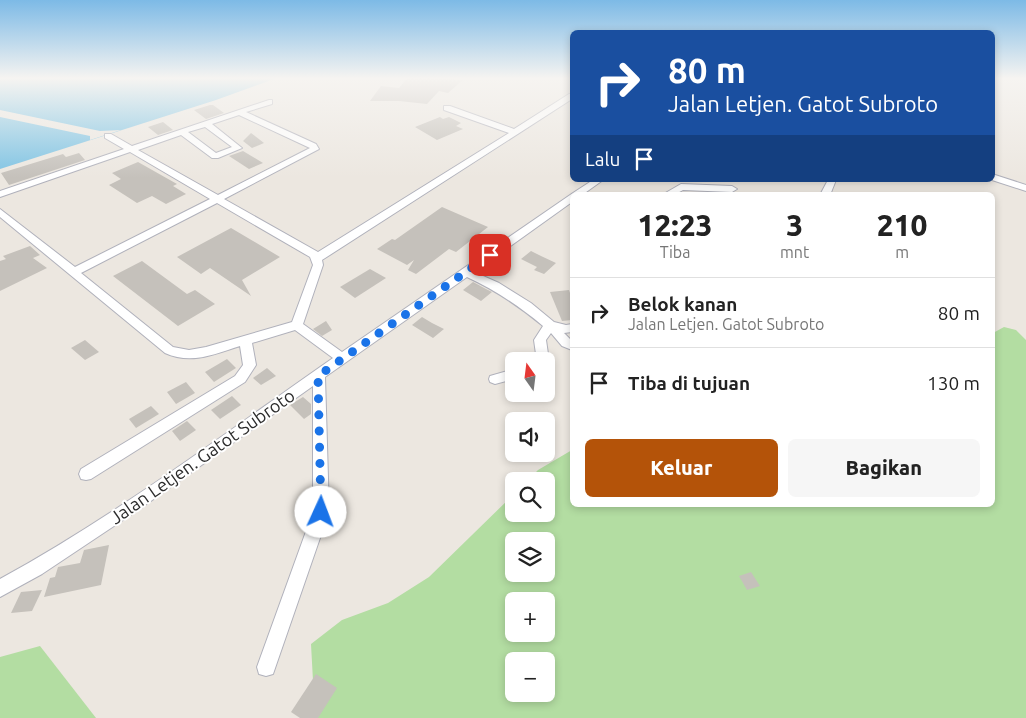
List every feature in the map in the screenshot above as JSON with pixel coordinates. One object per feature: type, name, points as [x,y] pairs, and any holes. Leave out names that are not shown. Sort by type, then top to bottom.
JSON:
[{"type":"street","points":[[0,194],[239,112],[313,146],[315,149],[74,272]]},
{"type":"street","points":[[457,112],[516,132]]},
{"type":"street","points":[[317,258],[548,112]]},
{"type":"street","points":[[182,132],[215,156],[238,148],[205,123]]},
{"type":"street","points":[[108,136],[129,150],[311,252],[317,258],[318,265],[297,325]]},
{"type":"street","points":[[995,179],[1026,188]]},
{"type":"street","name":"Jalan Letjen. Gatot Subroto","points":[[583,192],[596,182]]},
{"type":"street","points":[[672,192],[681,187],[732,189]]},
{"type":"street","name":"Jalan Letjen. Gatot Subroto","points":[[0,588],[36,568],[129,508],[465,272],[570,201]]},
{"type":"street","points":[[0,212],[169,350],[178,354],[189,355],[206,352],[297,325]]},
{"type":"street","points":[[465,272],[519,301],[550,325],[570,345]]},
{"type":"street","points":[[297,325],[343,359]]},
{"type":"street","points":[[550,325],[570,328]]},
{"type":"street","points":[[542,352],[540,340],[550,325]]},
{"type":"street","points":[[86,474],[240,379],[249,371],[250,365],[245,340]]},
{"type":"street","points":[[266,667],[321,512],[318,376]]},
{"type":"street","points":[[496,379],[505,376]]},
{"type":"green space","points":[[1004,327],[1016,330],[1026,340],[1026,718],[315,718],[311,644],[342,620],[388,603],[429,577],[505,503],[505,522],[555,522],[555,472],[536,472],[570,451],[570,507],[995,507],[995,332]]},
{"type":"green space","points":[[40,646],[96,718],[0,718],[0,657]]},
{"type":"water","points":[[0,112],[180,112],[0,169]]},
{"type":"pier","points":[[0,112],[7,112],[100,131],[121,130],[90,140],[90,136],[0,117]]},
{"type":"building","points":[[196,112],[224,113],[206,119]]},
{"type":"building","points":[[440,117],[443,119],[449,117],[461,123],[456,126],[463,129],[437,140],[415,127]]},
{"type":"building","points":[[163,122],[173,130],[158,135],[148,127]]},
{"type":"building","points":[[251,133],[264,143],[252,148],[243,141]]},
{"type":"building","points":[[243,151],[263,163],[249,169],[229,156]]},
{"type":"building","points":[[79,153],[85,160],[9,185],[1,173],[63,154],[66,157]]},
{"type":"building","points":[[138,162],[177,184],[173,186],[186,194],[166,204],[152,196],[137,203],[109,185],[121,179],[112,173]]},
{"type":"building","points":[[442,207],[488,227],[456,252],[449,249],[416,274],[408,270],[414,260],[407,265],[377,249],[392,239],[395,240]]},
{"type":"building","points":[[231,228],[280,257],[242,280],[251,296],[210,268],[201,274],[177,257]]},
{"type":"building","points":[[30,246],[40,255],[33,258],[47,268],[0,291],[0,261],[6,259],[3,256]]},
{"type":"building","points":[[531,251],[556,263],[544,274],[534,270],[537,267],[521,259]]},
{"type":"building","points":[[142,261],[187,294],[195,290],[215,304],[178,326],[113,276]]},
{"type":"building","points":[[370,269],[386,278],[355,298],[340,287]]},
{"type":"building","points":[[473,282],[492,292],[481,301],[463,290]]},
{"type":"building","points":[[569,290],[570,320],[562,321],[550,292]]},
{"type":"building","points":[[422,317],[444,329],[433,338],[412,325]]},
{"type":"building","points":[[326,321],[332,330],[322,336],[313,329]]},
{"type":"building","points":[[85,340],[99,352],[85,360],[71,348]]},
{"type":"building","points":[[227,359],[236,368],[214,382],[205,372]]},
{"type":"building","points":[[267,368],[276,376],[261,385],[253,378]]},
{"type":"building","points":[[186,382],[195,393],[176,404],[167,392]]},
{"type":"building","points":[[232,396],[241,405],[220,419],[211,410]]},
{"type":"building","points":[[303,397],[311,404],[311,414],[304,419],[290,405]]},
{"type":"building","points":[[151,406],[159,414],[136,428],[129,419]]},
{"type":"building","points":[[187,421],[196,430],[180,441],[172,431]]},
{"type":"building","points":[[109,545],[101,585],[44,597],[50,578],[55,577],[58,567],[80,563],[84,550]]},
{"type":"building","points":[[751,572],[760,586],[747,590],[739,576]]},
{"type":"building","points":[[42,590],[32,611],[11,613],[21,592]]},
{"type":"building","points":[[316,674],[337,688],[318,718],[300,718],[291,712]]},
{"type":"route","points":[[321,512],[318,376],[490,255]]}]
